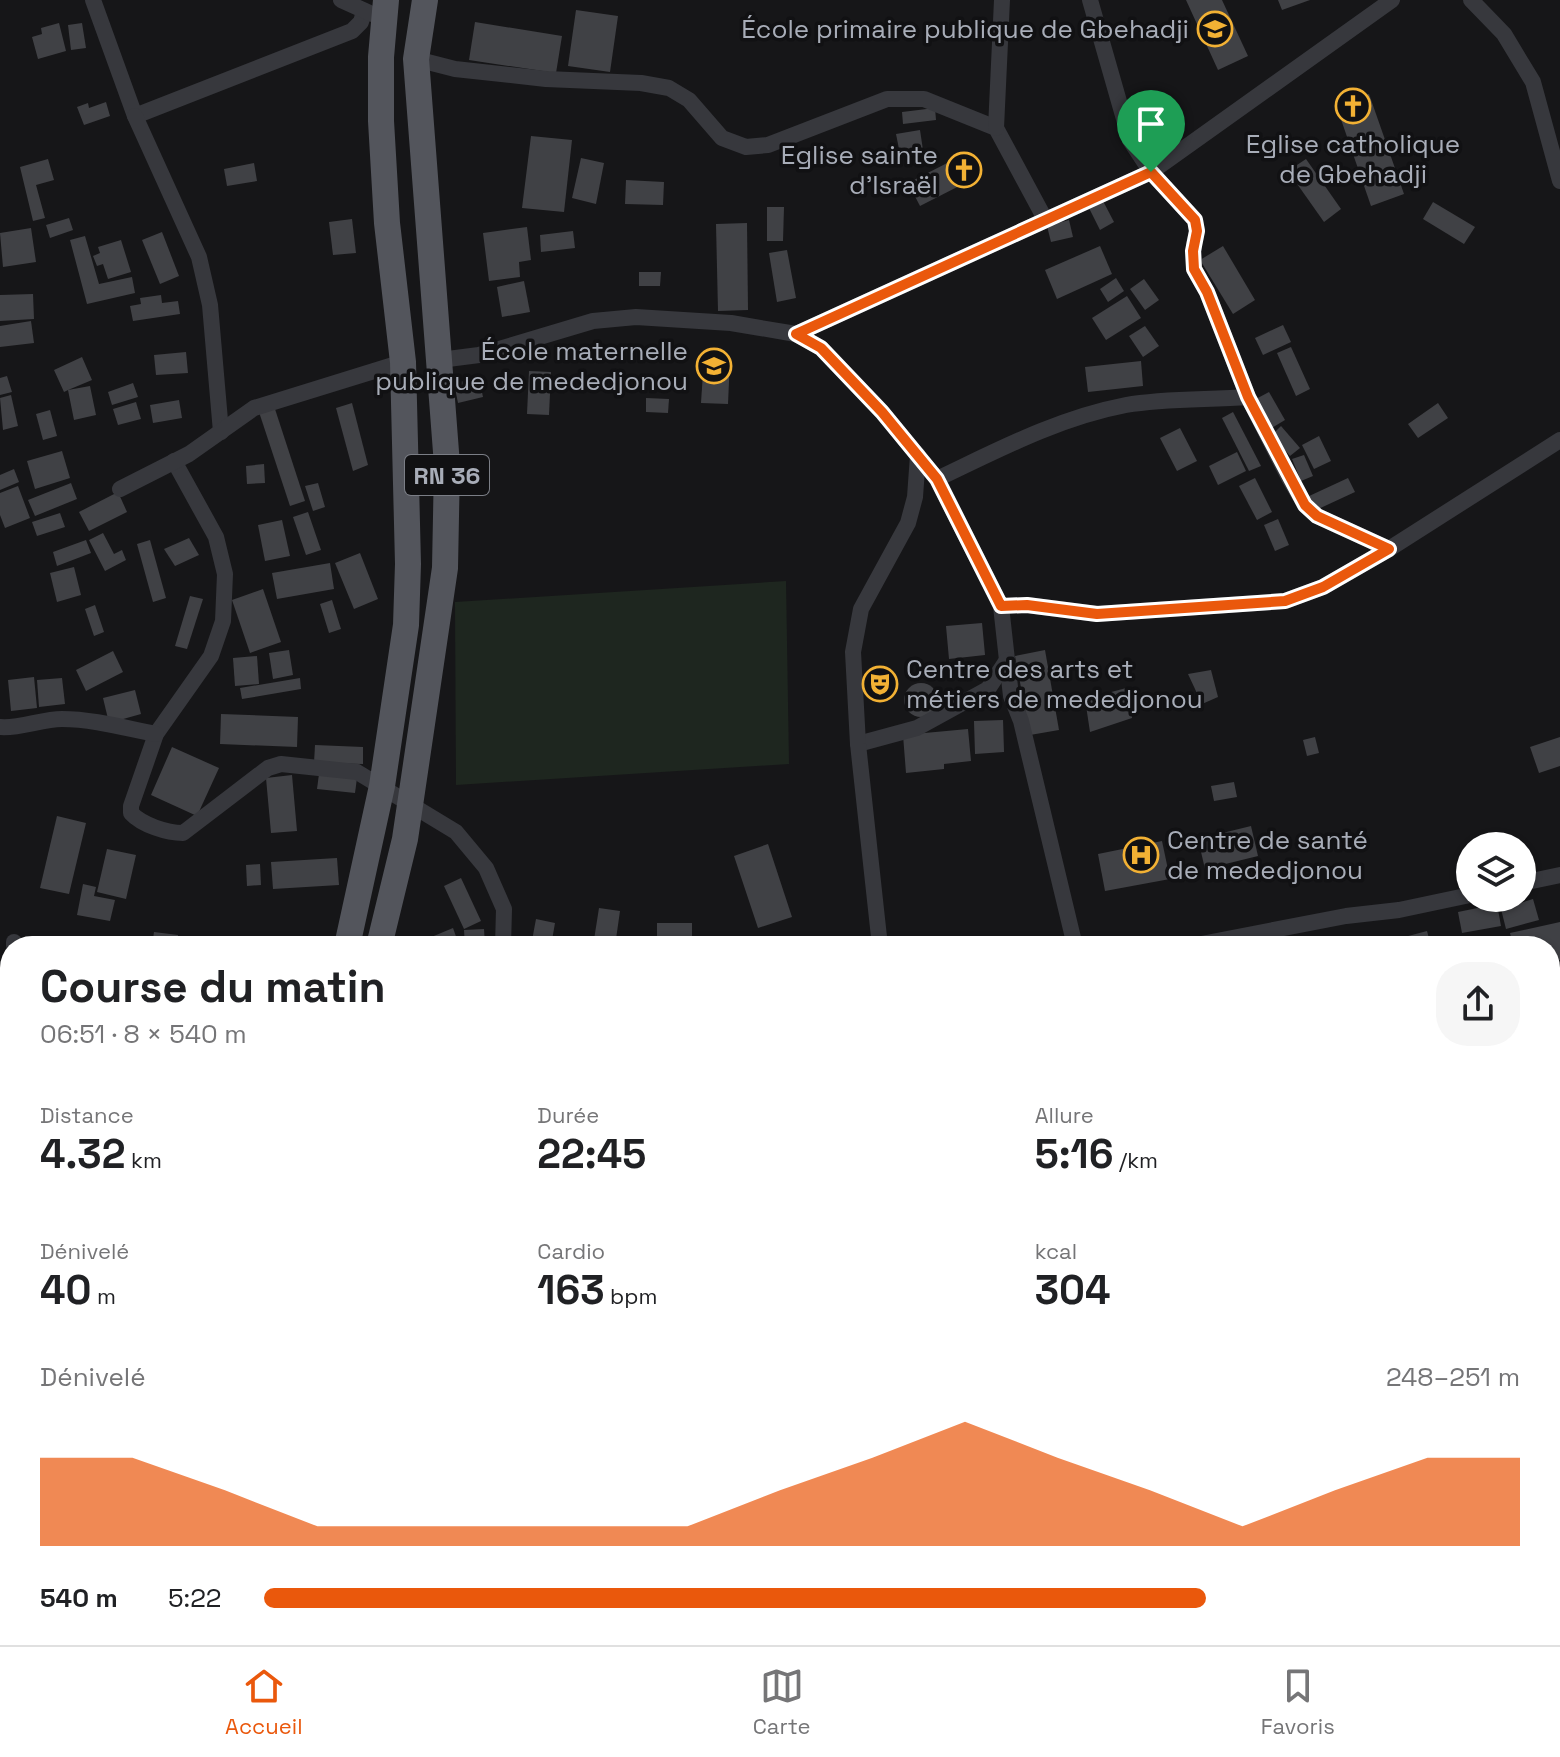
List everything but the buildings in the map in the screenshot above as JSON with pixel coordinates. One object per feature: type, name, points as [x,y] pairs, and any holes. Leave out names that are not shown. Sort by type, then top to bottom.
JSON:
[{"type":"main road","name":"RN 36","points":[[381,936],[405,839],[445,568],[447,465],[416,59],[425,0]]},
{"type":"main road","name":"RN 36","points":[[349,936],[382,786],[406,625],[408,564],[403,362],[385,194],[381,121],[383,41],[377,6]]},
{"type":"street","points":[[93,0],[135,116],[199,257],[210,305],[221,432]]},
{"type":"street","points":[[341,0],[377,6]]},
{"type":"street","points":[[1002,0],[996,128],[1045,219]]},
{"type":"street","points":[[1090,0],[1130,140],[1151,172],[1195,220],[1194,269],[1207,292],[1248,397],[1305,505],[1317,516],[1389,549]]},
{"type":"street","points":[[796,334],[1151,172],[1392,0]]},
{"type":"street","points":[[1471,0],[1504,34],[1533,82],[1560,181]]},
{"type":"street","points":[[135,116],[352,31],[377,6]]},
{"type":"street","points":[[416,59],[455,69],[546,79],[626,81],[669,88],[689,100],[722,138],[746,147],[768,145],[887,99],[924,99],[996,128]]},
{"type":"street","points":[[440,360],[479,355],[593,321],[636,317],[731,323],[796,334],[821,348],[937,479],[1001,606],[1011,696],[1021,721],[1073,936]]},
{"type":"street","points":[[120,489],[174,461],[254,408],[403,362]]},
{"type":"street","points":[[937,479],[1050,427],[1086,415],[1128,405],[1248,397]]},
{"type":"street","points":[[1001,606],[1027,605],[1097,614],[1285,601],[1323,587],[1389,549],[1560,440]]},
{"type":"street","points":[[879,936],[858,744],[853,652],[861,609],[908,523],[915,497],[918,455]]},
{"type":"street","points":[[174,461],[216,537],[225,574],[223,621],[211,656],[156,734],[131,813],[136,819],[173,833],[183,833],[268,768],[281,764],[357,772],[456,832],[486,868],[504,909],[503,936]]},
{"type":"street","points":[[858,744],[917,728],[988,689],[1007,660]]},
{"type":"street","points":[[0,727],[64,719],[156,734]]},
{"type":"street","points":[[1536,880],[1560,875]]},
{"type":"street","points":[[1243,936],[1456,898]]},
{"type":"shaded area","points":[[786,581],[789,764],[456,785],[455,602]]},
{"type":"place","name":"École primaire publique de Gbehadji","points":[[1215,29]]},
{"type":"place","name":"Eglise catholique de Gbehadji","points":[[1353,106]]},
{"type":"place","name":"Eglise sainte d'Israël","points":[[964,170]]},
{"type":"place","name":"École maternelle publique de mededjonou","points":[[714,366]]},
{"type":"place","name":"Centre des arts et métiers de mededjonou","points":[[880,684]]},
{"type":"place","name":"Centre de santé de mededjonou","points":[[1141,855]]},
{"type":"route","points":[[1151,172],[1195,220],[1194,269],[1207,292],[1248,397],[1305,505],[1317,516],[1389,549],[1323,587],[1285,601],[1097,614],[1027,605],[1001,606],[937,479],[882,412],[821,348],[796,334],[1151,172]]}]
